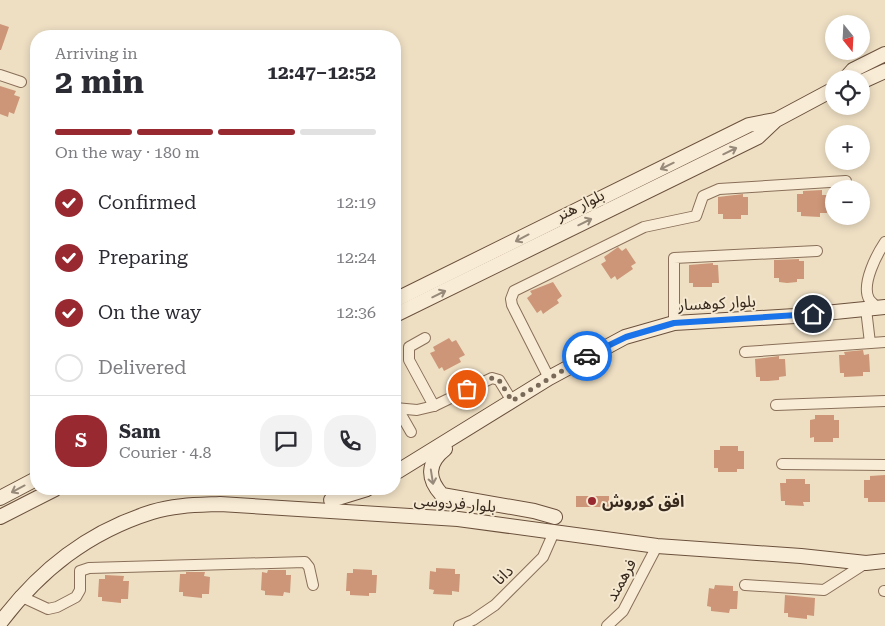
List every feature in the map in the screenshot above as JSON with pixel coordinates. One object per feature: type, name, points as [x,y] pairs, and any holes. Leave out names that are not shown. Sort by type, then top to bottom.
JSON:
[{"type":"street","points":[[853,70],[885,54]]},
{"type":"street","points":[[870,78],[885,71]]},
{"type":"street","points":[[0,75],[21,82]]},
{"type":"street","name":"بلوار هنر","points":[[401,312],[758,137],[776,120],[825,94]]},
{"type":"street","name":"بلوار هنر","points":[[401,297],[749,125],[776,120]]},
{"type":"street","points":[[549,378],[512,305],[511,299],[514,291],[644,227],[696,216],[703,196],[718,189],[825,182]]},
{"type":"street","points":[[870,343],[876,308],[869,300],[867,285],[872,264],[885,242]]},
{"type":"street","points":[[674,323],[674,258],[818,251]]},
{"type":"street","name":"بلوار کوهسار","points":[[485,418],[549,378],[626,337],[674,323],[795,316],[876,308]]},
{"type":"street","points":[[425,338],[409,347],[408,360],[434,406]]},
{"type":"street","points":[[746,352],[885,342]]},
{"type":"street","points":[[401,407],[417,410],[434,406],[492,378],[499,380],[512,401]]},
{"type":"street","points":[[776,404],[885,401]]},
{"type":"street","points":[[401,415],[411,432]]},
{"type":"street","points":[[401,469],[485,418]]},
{"type":"street","points":[[485,418],[440,452],[432,462],[429,472],[434,486],[442,495],[515,507],[555,517]]},
{"type":"street","points":[[782,464],[885,465]]},
{"type":"street","points":[[0,498],[30,482]]},
{"type":"street","points":[[0,517],[43,495]]},
{"type":"street","points":[[331,500],[347,495]]},
{"type":"street","name":"بلوار فردوسی","points":[[0,623],[20,596],[76,546],[153,512],[183,506],[220,504],[458,519],[657,546],[801,556],[866,563],[885,561]]},
{"type":"street","name":"دانا","points":[[459,626],[474,620],[494,604],[543,558],[554,532]]},
{"type":"street","name":"فرهمند","points":[[608,626],[623,611],[657,546]]},
{"type":"street","points":[[20,596],[48,609],[57,607],[76,597],[80,590],[80,571],[89,568],[305,562],[309,566],[313,585]]},
{"type":"street","points":[[745,585],[824,590],[866,563]]},
{"type":"building","points":[[0,24],[9,27],[1,50],[0,50]]},
{"type":"building","points":[[0,86],[16,91],[14,95],[20,97],[14,114],[9,112],[8,117],[0,114]]},
{"type":"building","points":[[822,190],[822,195],[825,195],[825,213],[820,213],[820,217],[801,216],[801,212],[797,212],[797,194],[803,194],[803,191]]},
{"type":"building","points":[[743,194],[743,197],[748,197],[748,215],[741,215],[741,219],[723,219],[723,214],[718,214],[718,197]]},
{"type":"building","points":[[618,247],[622,251],[626,248],[636,263],[631,266],[633,269],[617,280],[615,276],[611,279],[601,264],[606,261],[604,257]]},
{"type":"building","points":[[799,259],[799,261],[804,261],[804,279],[797,279],[797,282],[787,283],[779,282],[779,278],[774,278],[774,260]]},
{"type":"building","points":[[713,263],[713,265],[718,265],[719,283],[712,283],[712,287],[693,287],[693,283],[689,283],[689,265]]},
{"type":"building","points":[[553,282],[562,296],[557,300],[559,303],[543,314],[541,310],[537,313],[527,298],[532,294],[530,291]]},
{"type":"building","points":[[449,338],[452,342],[456,340],[465,355],[459,358],[461,362],[444,371],[442,367],[439,369],[430,353],[435,351],[433,347]]},
{"type":"building","points":[[863,350],[864,355],[869,354],[870,372],[863,372],[863,376],[844,377],[844,373],[840,373],[839,355],[845,355],[844,352]]},
{"type":"building","points":[[779,356],[779,359],[785,359],[786,376],[779,377],[779,380],[760,381],[760,377],[756,377],[755,359]]},
{"type":"building","points":[[815,415],[834,415],[834,420],[839,420],[839,438],[833,438],[833,442],[814,442],[814,437],[810,438],[810,420],[815,419]]},
{"type":"building","points":[[720,446],[738,446],[738,451],[744,451],[744,469],[737,469],[737,472],[718,472],[718,468],[714,468],[714,450],[720,450]]},
{"type":"building","points":[[885,475],[885,502],[868,502],[868,498],[864,498],[864,480],[870,480],[870,476]]},
{"type":"building","points":[[786,479],[805,479],[805,484],[810,484],[810,502],[803,502],[804,506],[785,505],[785,501],[781,501],[780,483],[786,483]]},
{"type":"building","name":"افق کوروش","points":[[576,496],[609,496],[609,507],[576,507]]},
{"type":"building","points":[[436,568],[455,569],[455,574],[460,574],[459,592],[452,591],[452,595],[433,594],[434,590],[429,589],[430,571],[436,572]]},
{"type":"building","points":[[353,569],[372,570],[372,575],[377,575],[376,593],[369,593],[369,596],[350,595],[350,591],[346,591],[347,573],[353,573]]},
{"type":"building","points":[[268,570],[286,570],[286,575],[291,575],[290,593],[284,592],[283,596],[265,595],[265,591],[261,590],[262,572],[267,573]]},
{"type":"building","points":[[186,572],[205,572],[204,576],[210,577],[209,594],[202,594],[202,598],[183,596],[183,592],[179,592],[180,574],[186,574]]},
{"type":"building","points":[[105,575],[124,576],[123,581],[129,581],[128,599],[121,599],[121,603],[102,601],[102,597],[98,597],[99,579],[105,579]]},
{"type":"building","points":[[715,585],[733,586],[733,591],[738,591],[737,609],[730,609],[729,613],[711,611],[711,607],[707,606],[709,588],[714,589]]},
{"type":"building","points":[[785,595],[815,598],[814,616],[807,615],[807,619],[788,617],[788,613],[784,613]]},
{"type":"way so far","points":[[467,389],[483,380],[492,378],[499,380],[512,401],[587,356]]},
{"type":"place","name":"افق کوروش","points":[[592,501]]},
{"type":"route","points":[[587,356],[626,337],[674,323],[813,314]]}]
